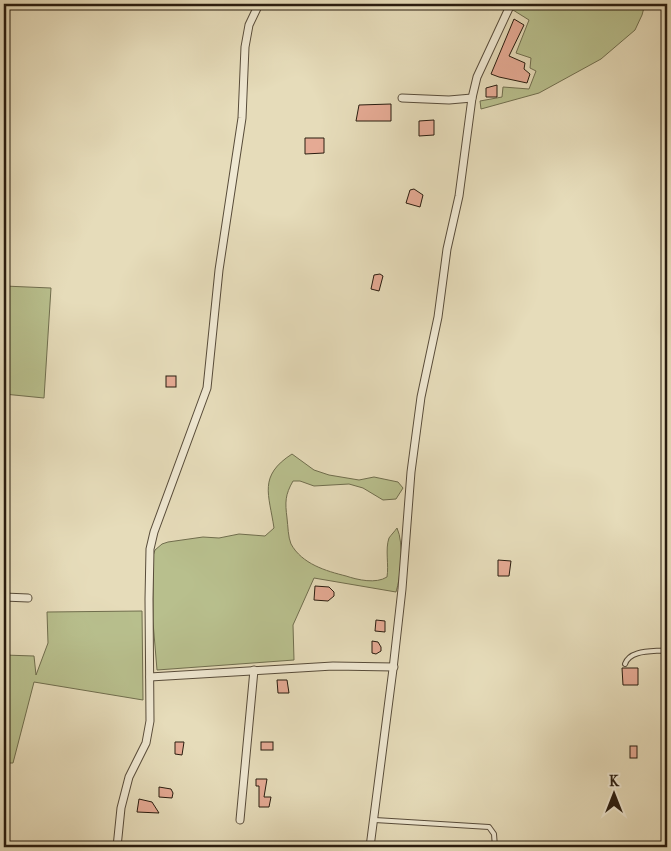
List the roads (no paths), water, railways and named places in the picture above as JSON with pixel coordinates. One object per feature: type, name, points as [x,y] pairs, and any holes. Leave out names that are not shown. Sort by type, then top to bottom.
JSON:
[{"type":"street","points":[[117,847],[121,808],[128,777],[146,743],[150,721],[150,549],[170,486],[207,388],[219,270],[242,118],[245,46],[249,25],[259,4]]},
{"type":"street","points":[[370,847],[394,667],[411,472],[421,398],[438,317],[447,249],[459,196],[472,98],[477,77],[511,4]]},
{"type":"street","points":[[402,98],[450,100],[472,98]]},
{"type":"street","points":[[4,597],[28,598]]},
{"type":"street","points":[[150,678],[333,666],[394,667]]},
{"type":"street","points":[[240,820],[254,670]]},
{"type":"lane","points":[[625,664],[627,660],[636,654],[667,650]]},
{"type":"lane","points":[[375,820],[489,827],[494,834],[495,847]]}]
